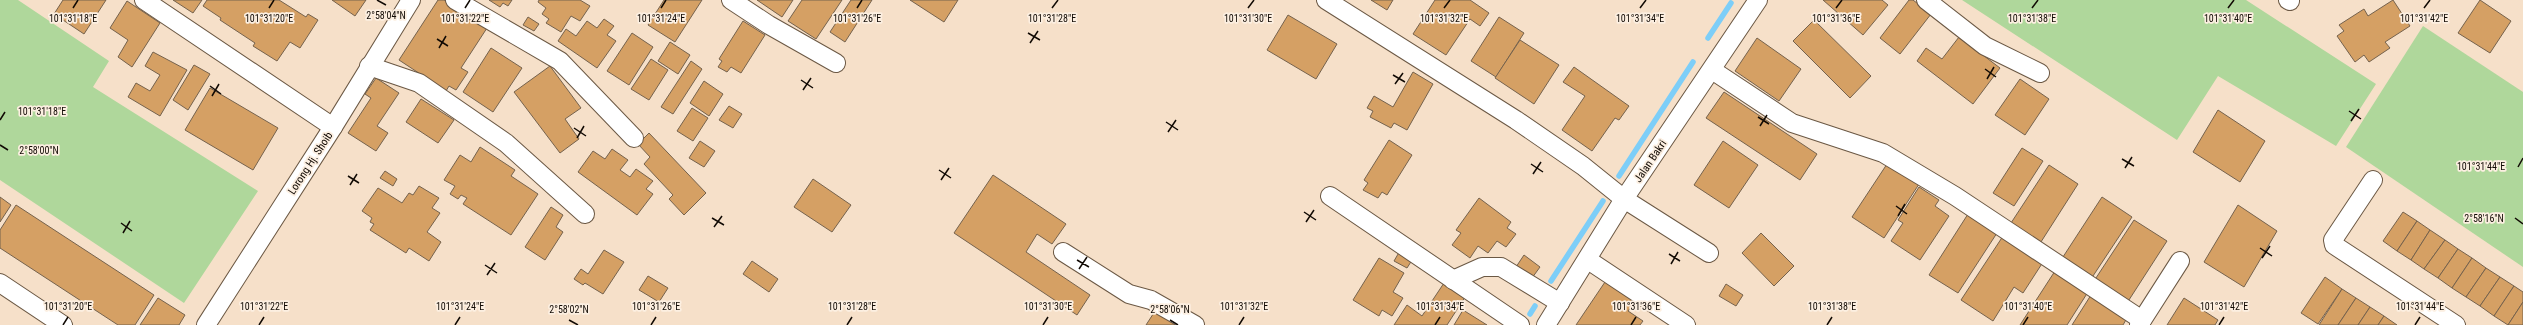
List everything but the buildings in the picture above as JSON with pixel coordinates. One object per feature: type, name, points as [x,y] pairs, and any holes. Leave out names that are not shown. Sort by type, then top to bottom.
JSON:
[{"type":"street","points":[[144,0],[333,127]]},
{"type":"street","name":"Lorong Hj. Shoib","points":[[206,325],[333,127],[369,66],[411,0]]},
{"type":"street","points":[[455,0],[560,61],[634,138]]},
{"type":"street","points":[[731,0],[769,26],[836,63]]},
{"type":"street","points":[[1326,0],[1516,120],[1583,166],[1624,199],[1709,253]]},
{"type":"street","points":[[1926,0],[1985,46],[2040,73]]},
{"type":"street","name":"Jalan Bakri","points":[[1549,324],[1624,199],[1712,70],[1756,1]]},
{"type":"street","points":[[369,66],[419,82],[506,143],[584,214]]},
{"type":"street","points":[[1712,70],[1792,122],[1883,153],[1954,196],[2141,322],[2180,261]]},
{"type":"street","points":[[2373,180],[2333,240],[2334,245],[2456,325]]},
{"type":"street","points":[[1330,196],[1520,325]]},
{"type":"street","points":[[1063,252],[1129,294],[1152,300],[1194,325]]},
{"type":"street","points":[[1588,260],[1686,325]]},
{"type":"street","points":[[1453,280],[1482,267],[1501,267],[1560,304]]},
{"type":"street","points":[[0,283],[63,325]]},
{"type":"green space","points":[[0,0],[18,0],[109,61],[93,87],[258,191],[184,303],[0,180]]},
{"type":"green space","points":[[1962,0],[2246,0],[2376,84],[2336,146],[2218,76],[2177,140]]},
{"type":"green space","points":[[2423,26],[2523,92],[2523,267],[2346,147]]},
{"type":"waterway","points":[[1708,38],[1731,3]]},
{"type":"waterway","points":[[1619,176],[1693,62]]},
{"type":"waterway","points":[[1551,281],[1603,201]]},
{"type":"waterway","points":[[1530,314],[1535,306]]}]
